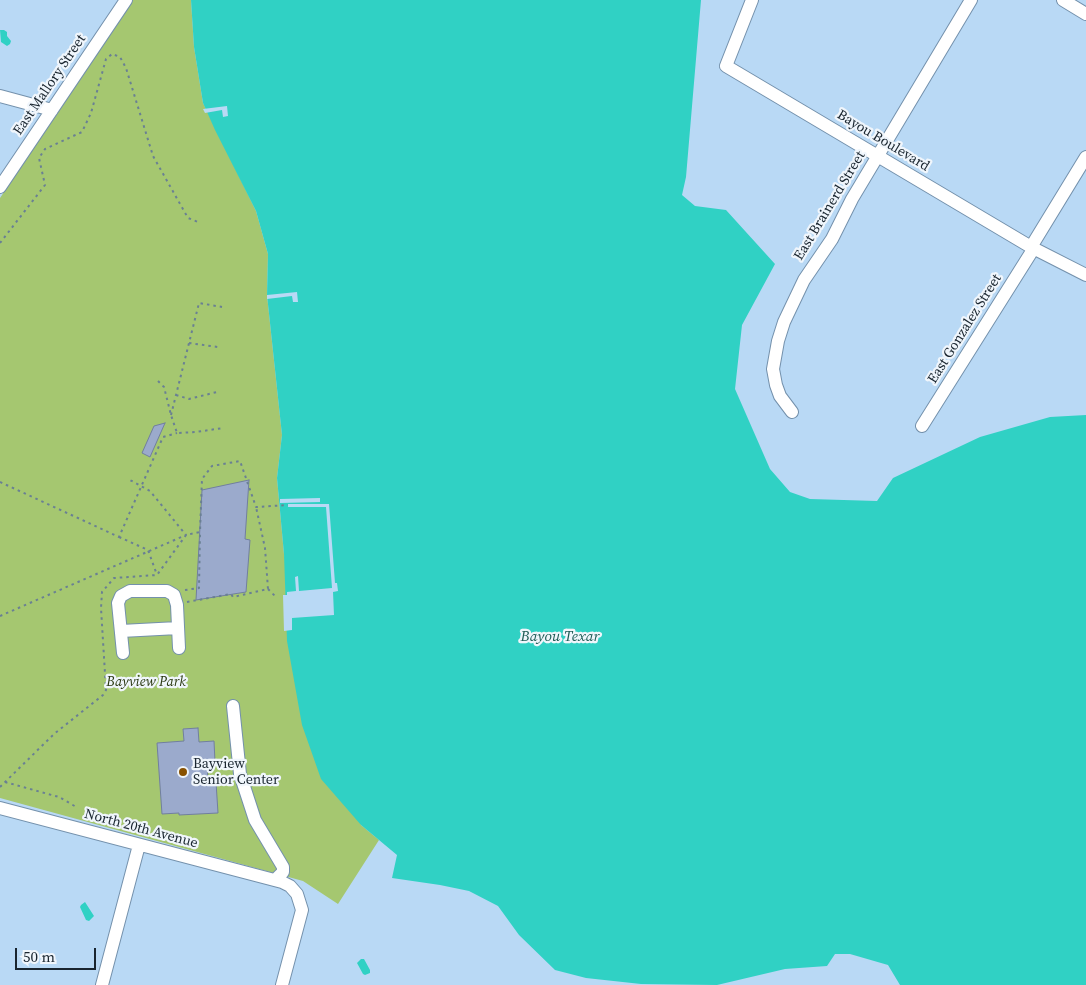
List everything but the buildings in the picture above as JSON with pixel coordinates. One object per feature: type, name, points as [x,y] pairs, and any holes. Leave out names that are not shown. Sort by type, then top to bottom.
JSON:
[{"type":"street","name":"East Mallory Street","points":[[0,187],[126,0]]},
{"type":"street","name":"Bayou Boulevard","points":[[752,0],[726,66],[1032,247],[1086,275]]},
{"type":"street","name":"East Brainerd Street","points":[[792,412],[780,396],[773,369],[778,341],[784,322],[804,280],[832,239],[852,198],[971,0]]},
{"type":"street","points":[[1063,0],[1086,14]]},
{"type":"street","points":[[0,96],[52,110]]},
{"type":"street","name":"East Gonzalez Street","points":[[922,426],[1086,157]]},
{"type":"street","points":[[123,654],[118,603],[121,596],[130,591],[167,591],[174,595],[177,605],[178,648]]},
{"type":"street","points":[[121,631],[178,628]]},
{"type":"street","points":[[233,706],[240,774],[255,820],[283,867],[280,876],[275,880]]},
{"type":"street","name":"North 20th Avenue","points":[[0,808],[275,880],[290,886],[297,894],[302,910],[282,985]]},
{"type":"street","points":[[102,985],[139,845]]},
{"type":"path","points":[[0,243],[45,185],[39,158],[45,149],[82,132],[91,113],[106,59],[112,54],[120,57],[126,68],[153,156],[188,218],[198,222]]},
{"type":"path","points":[[171,415],[198,304],[222,307]]},
{"type":"path","points":[[189,343],[218,347]]},
{"type":"path","points":[[158,382],[164,387],[177,433]]},
{"type":"path","points":[[176,395],[189,399],[217,392]]},
{"type":"path","points":[[119,537],[163,438],[177,433],[223,428]]},
{"type":"path","points":[[182,591],[199,588],[202,479],[212,466],[240,461],[256,506],[265,548],[268,589],[277,598]]},
{"type":"path","points":[[130,480],[150,491],[186,535]]},
{"type":"path","points":[[0,482],[148,550],[156,574]]},
{"type":"path","points":[[256,506],[288,505]]},
{"type":"path","points":[[0,616],[148,550],[186,535],[200,532]]},
{"type":"path","points":[[0,787],[54,734],[103,695],[106,690],[101,608],[102,592],[114,578],[156,574],[186,535]]},
{"type":"path","points":[[184,597],[186,602],[231,594],[233,597],[268,589]]},
{"type":"path","points":[[4,782],[59,797],[78,808]]},
{"type":"green space","name":"Bayview Park","points":[[133,0],[191,0],[194,47],[203,103],[256,211],[268,254],[267,295],[282,435],[277,478],[284,554],[361,825],[379,840],[338,904],[303,881],[0,798],[0,198]]},
{"type":"water","name":"Bayou Texar","points":[[191,0],[701,0],[686,177],[682,195],[695,206],[726,210],[775,264],[742,325],[735,389],[770,469],[790,492],[810,499],[877,501],[893,478],[980,437],[1050,417],[1086,415],[1086,985],[900,985],[888,965],[850,954],[835,954],[827,966],[785,969],[717,985],[641,984],[586,978],[555,970],[519,935],[498,906],[469,891],[392,878],[397,855],[361,825],[321,779],[302,725],[287,641],[284,554],[277,478],[282,435],[267,295],[268,254],[256,211],[203,103],[194,47]]},
{"type":"water","points":[[0,30],[7,32],[7,36],[11,41],[7,46],[1,42]]},
{"type":"water","points":[[85,902],[94,916],[89,921],[86,920],[80,907]]},
{"type":"water","points":[[364,959],[370,973],[363,974],[357,963]]},
{"type":"pier","points":[[227,106],[228,116],[223,117],[222,110],[205,113],[203,109]]},
{"type":"pier","points":[[297,292],[298,302],[293,302],[292,296],[267,299],[267,295]]},
{"type":"pier","points":[[320,498],[320,502],[280,503],[280,499]]},
{"type":"pier","points":[[288,504],[329,504],[335,583],[337,583],[338,591],[333,592],[334,615],[292,618],[292,630],[284,631],[283,595],[287,595],[287,592],[296,591],[295,577],[298,576],[299,591],[332,588],[326,507],[288,507]]},
{"type":"place","name":"Bayview Senior Center","points":[[183,772]]}]
